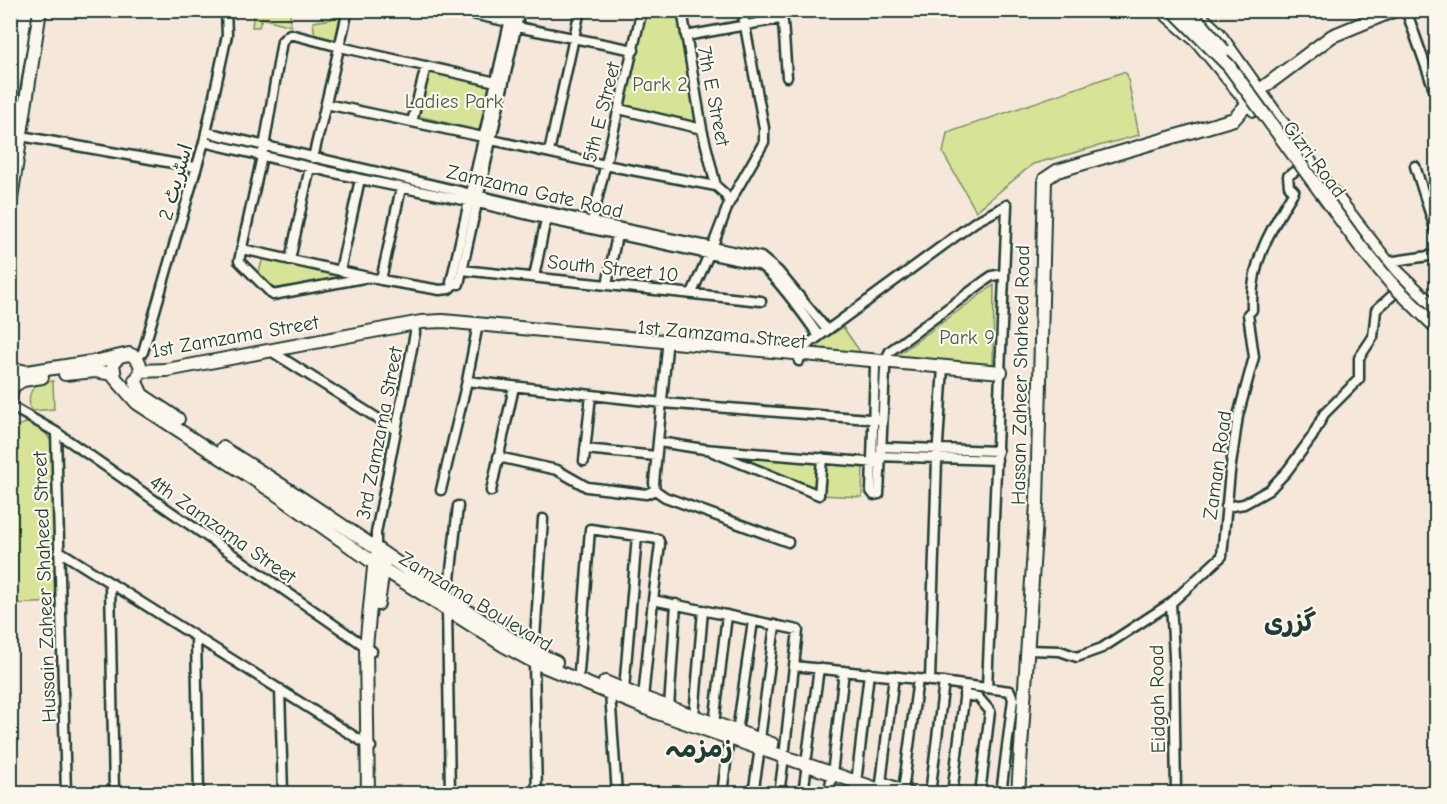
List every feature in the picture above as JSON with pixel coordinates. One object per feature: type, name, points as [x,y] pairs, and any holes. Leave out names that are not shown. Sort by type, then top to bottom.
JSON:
[{"type":"main road","points":[[10,108],[15,53],[26,10]]},
{"type":"main road","points":[[10,206],[40,10]]},
{"type":"main road","name":"Gizri Road","points":[[1161,10],[1197,41],[1248,101],[1394,294],[1437,333]]},
{"type":"main road","points":[[1173,10],[1229,66],[1360,246],[1390,282],[1437,327]]},
{"type":"main road","points":[[1186,10],[1238,67],[1356,233],[1390,274],[1437,319]]},
{"type":"main road","name":"Gizri Road","points":[[1194,10],[1218,33],[1320,176],[1386,262],[1437,309]]},
{"type":"main road","points":[[1248,101],[1332,36],[1395,10]]},
{"type":"main road","name":"Hassan Zaheer Shaheed Road","points":[[1018,794],[1037,503],[1045,179],[1057,171],[1234,119],[1248,101]]},
{"type":"main road","name":"1st Zamzama Street","points":[[138,370],[167,370],[414,324],[443,321],[447,328],[477,328],[1001,376]]},
{"type":"main road","name":"1st Zamzama Street","points":[[620,341],[667,348],[704,348]]},
{"type":"main road","points":[[10,369],[27,372],[129,354],[138,370],[126,382],[115,376],[95,371],[37,377],[11,386]]},
{"type":"main road","points":[[115,376],[113,364],[118,357]]},
{"type":"main road","name":"Zamzama Boulevard","points":[[138,370],[142,395],[381,551],[448,603]]},
{"type":"main road","name":"Zamzama Boulevard","points":[[115,376],[137,403],[275,493],[379,566],[448,603],[534,657],[658,713],[785,752],[832,769],[857,783],[891,791]]},
{"type":"main road","points":[[368,794],[369,649],[381,551]]},
{"type":"main road","name":"Zamzama Boulevard","points":[[534,657],[714,724],[733,735]]},
{"type":"main road","points":[[370,746],[374,794]]},
{"type":"street","name":"اسٹریٹ 2","points":[[138,370],[204,142],[227,35],[226,10]]},
{"type":"street","points":[[313,158],[348,10]]},
{"type":"street","points":[[454,10],[574,39],[634,50]]},
{"type":"street","points":[[454,283],[451,282],[474,198],[513,25],[512,10]]},
{"type":"street","points":[[493,112],[496,82],[513,25],[520,10]]},
{"type":"street","points":[[549,152],[580,10]]},
{"type":"street","name":"5th E Street","points":[[592,222],[642,10]]},
{"type":"street","name":"7th E Street","points":[[682,10],[702,129],[716,186]]},
{"type":"street","points":[[692,293],[729,204],[762,147],[764,138],[742,10]]},
{"type":"street","points":[[1406,10],[1437,95]]},
{"type":"street","points":[[686,36],[776,18],[781,20],[787,77]]},
{"type":"street","points":[[369,277],[273,295],[239,261],[282,41],[290,34],[496,82]]},
{"type":"street","points":[[412,122],[426,66]]},
{"type":"street","points":[[326,104],[605,165],[716,186],[724,194],[729,204]]},
{"type":"street","points":[[619,110],[702,129]]},
{"type":"street","name":"Zamzama Gate Road","points":[[206,132],[287,162],[401,188],[474,198]]},
{"type":"street","points":[[21,136],[195,167]]},
{"type":"street","name":"Zamzama Gate Road","points":[[204,142],[262,151],[289,152],[384,173],[529,211],[713,245],[765,258],[827,330]]},
{"type":"street","points":[[287,162],[289,152]]},
{"type":"street","points":[[1415,166],[1437,232]]},
{"type":"street","points":[[290,260],[310,167]]},
{"type":"street","name":"Zaman Road","points":[[1027,650],[1060,651],[1071,656],[1082,656],[1102,648],[1171,603],[1222,556],[1238,416],[1254,357],[1248,314],[1252,310],[1251,288],[1268,233],[1294,191],[1287,182],[1288,176],[1298,169]]},
{"type":"street","points":[[381,184],[384,173]]},
{"type":"street","points":[[340,271],[360,179]]},
{"type":"street","points":[[381,280],[401,188]]},
{"type":"street","points":[[454,283],[459,284],[474,198]]},
{"type":"street","points":[[799,357],[803,348],[827,330],[975,222],[1007,205],[987,688]]},
{"type":"street","name":"Zamzama Gate Road","points":[[529,211],[546,219],[763,266],[819,336]]},
{"type":"street","points":[[534,277],[546,219]]},
{"type":"street","points":[[607,285],[617,235]]},
{"type":"street","points":[[242,249],[381,280],[440,290],[449,289],[454,283]]},
{"type":"street","points":[[1386,262],[1437,255]]},
{"type":"street","name":"South Street 10","points":[[462,270],[761,301]]},
{"type":"street","points":[[877,457],[877,419],[882,366],[890,351],[986,280],[1003,274]]},
{"type":"street","points":[[1226,507],[1244,504],[1269,490],[1287,471],[1312,437],[1324,414],[1359,379],[1359,358],[1373,337],[1376,310],[1394,294]]},
{"type":"street","name":"3rd Zamzama Street","points":[[381,551],[376,533],[415,333],[414,324]]},
{"type":"street","points":[[441,490],[477,328]]},
{"type":"street","points":[[655,490],[656,456],[667,348]]},
{"type":"street","points":[[271,351],[396,430]]},
{"type":"street","points":[[930,681],[943,370]]},
{"type":"street","points":[[466,381],[663,403],[877,419]]},
{"type":"street","points":[[491,490],[514,387]]},
{"type":"street","points":[[584,461],[591,395]]},
{"type":"street","name":"Hussain Zaheer Shaheed Street","points":[[10,406],[56,432],[66,794]]},
{"type":"street","name":"4th Zamzama Street","points":[[56,432],[369,649]]},
{"type":"street","points":[[659,442],[704,449],[822,458],[938,454],[998,455]]},
{"type":"street","points":[[585,449],[656,456]]},
{"type":"street","points":[[704,449],[819,495],[822,458]]},
{"type":"street","points":[[498,457],[557,470],[587,487],[645,494],[655,490]]},
{"type":"street","points":[[655,490],[665,497],[788,542]]},
{"type":"street","points":[[450,794],[448,603],[458,506]]},
{"type":"street","points":[[537,794],[534,657],[543,519]]},
{"type":"street","points":[[579,672],[590,529],[658,538],[660,541],[643,698]]},
{"type":"street","points":[[624,690],[637,536]]},
{"type":"street","points":[[61,552],[370,746]]},
{"type":"street","points":[[110,584],[114,794]]},
{"type":"street","points":[[654,600],[798,630],[779,794]]},
{"type":"street","name":"Eidgah Road","points":[[1171,603],[1176,794]]},
{"type":"street","points":[[669,708],[676,604]]},
{"type":"street","points":[[694,717],[704,610]]},
{"type":"street","points":[[714,724],[727,615]]},
{"type":"street","points":[[722,794],[753,621]]},
{"type":"street","points":[[753,794],[775,625]]},
{"type":"street","points":[[196,637],[199,794]]},
{"type":"street","points":[[794,666],[1010,691],[1013,695],[1001,794]]},
{"type":"street","points":[[803,794],[819,668]]},
{"type":"street","points":[[829,794],[844,671]]},
{"type":"street","points":[[857,783],[869,674]]},
{"type":"street","points":[[891,791],[894,676]]},
{"type":"street","points":[[891,791],[918,679]]},
{"type":"street","points":[[930,794],[944,682]]},
{"type":"street","points":[[952,794],[966,685]]},
{"type":"street","points":[[280,689],[283,794]]},
{"type":"street","points":[[610,693],[617,794]]},
{"type":"street","points":[[964,695],[978,697],[990,711],[980,794]]},
{"type":"green space","points":[[254,11],[290,11],[291,26],[262,18],[259,27],[252,27]]},
{"type":"green space","points":[[331,11],[341,11],[335,40],[315,37],[313,22],[332,19]]},
{"type":"green space","name":"Park 2","points":[[641,11],[682,11],[702,129],[619,109]]},
{"type":"green space","name":"Ladies Park","points":[[429,71],[491,85],[480,131],[418,116]]},
{"type":"green space","points":[[1123,72],[1127,74],[1139,135],[1033,164],[976,211],[943,153],[947,133]]},
{"type":"green space","points":[[264,254],[369,277],[273,295],[257,279]]},
{"type":"green space","name":"Park 9","points":[[994,285],[993,366],[896,356]]},
{"type":"green space","points":[[843,327],[861,353],[820,350],[818,347],[820,342]]},
{"type":"green space","points":[[53,381],[54,409],[33,411],[29,402],[33,388],[41,383]]},
{"type":"green space","points":[[26,423],[43,431],[54,446],[58,602],[11,604],[10,428]]},
{"type":"green space","points":[[704,449],[822,458],[863,467],[862,497],[819,495]]},
{"type":"district","name":"گزری","points":[[1290,622]]},
{"type":"district","name":"زمزمہ","points":[[699,748]]}]
